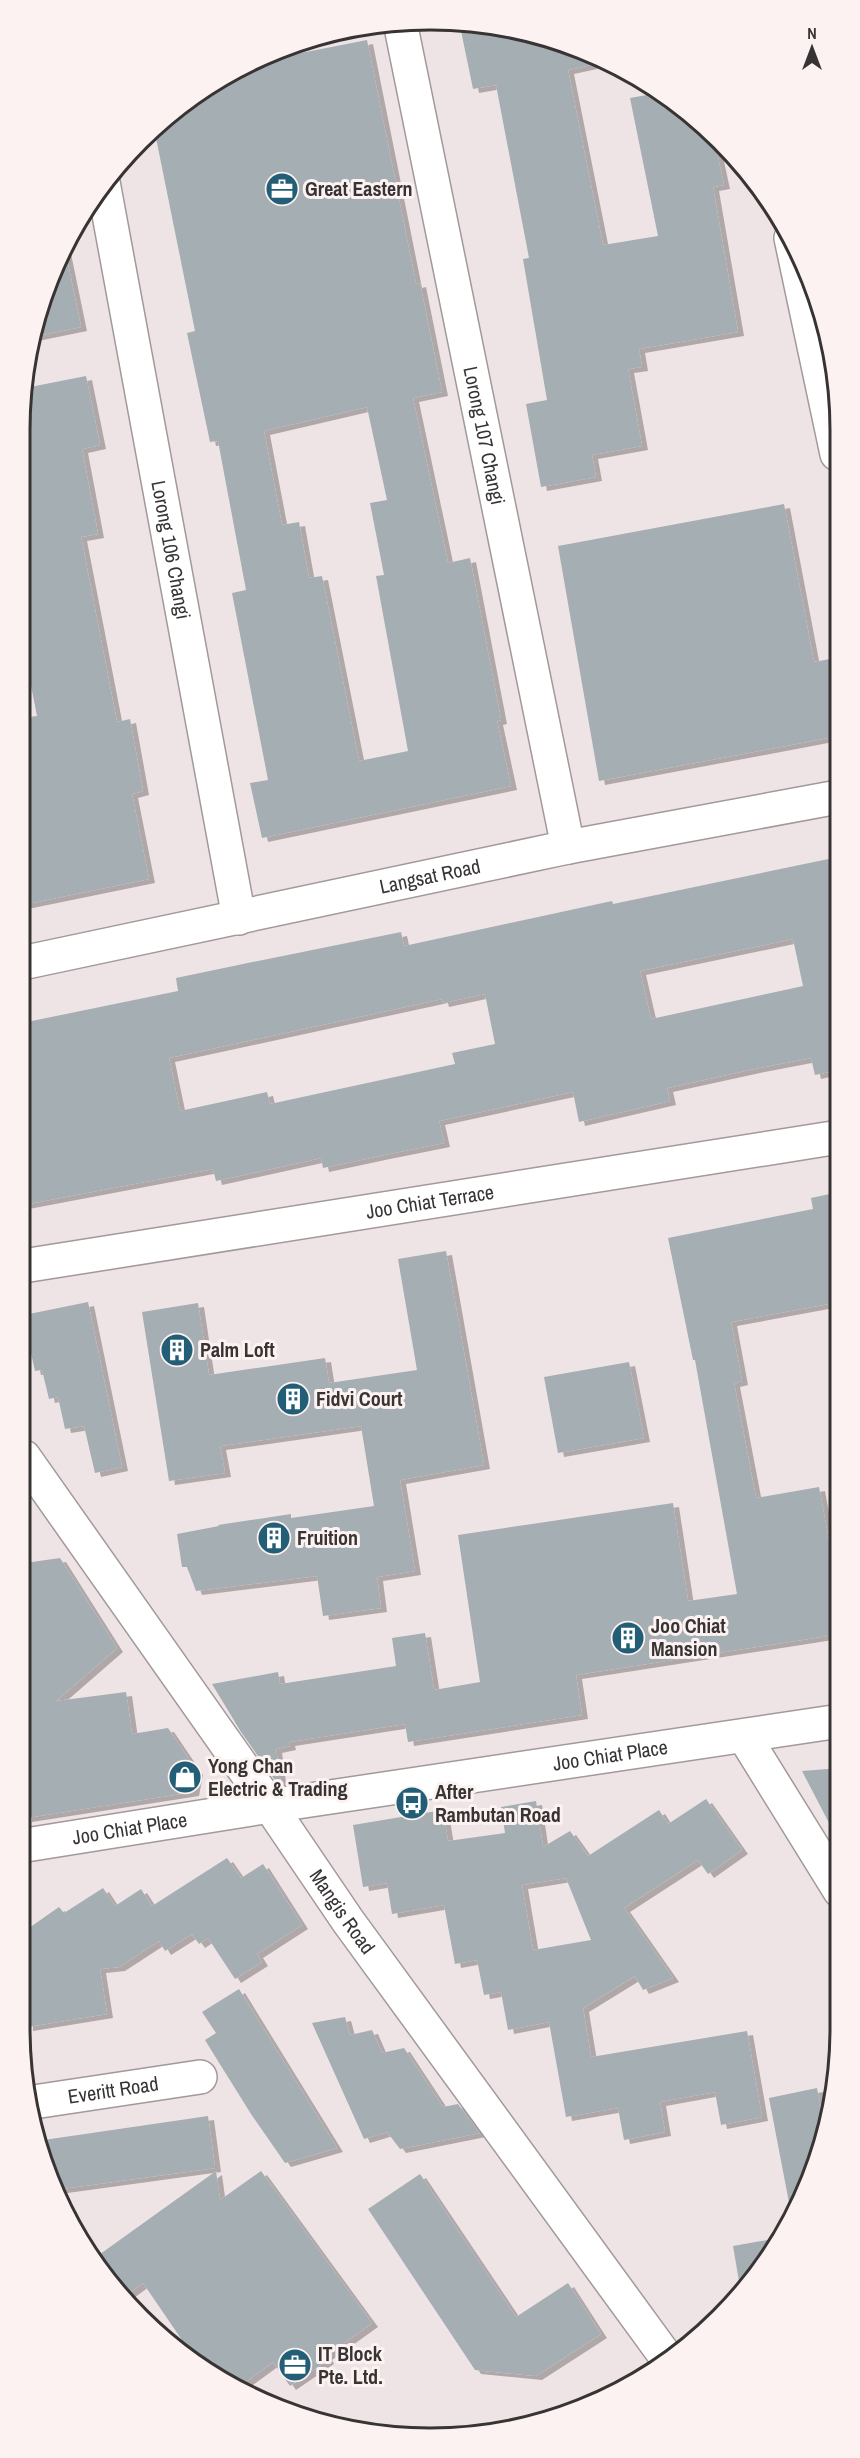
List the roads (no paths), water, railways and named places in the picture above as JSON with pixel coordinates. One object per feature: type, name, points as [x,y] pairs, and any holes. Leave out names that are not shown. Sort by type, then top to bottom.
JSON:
[{"type":"street","name":"Lorong 107 Changi","points":[[402,31],[568,847]]},
{"type":"street","name":"Lorong 106 Changi","points":[[106,196],[239,918]]},
{"type":"street","points":[[799,274],[830,419]]},
{"type":"street","name":"Langsat Road","points":[[30,961],[568,847],[830,798]]},
{"type":"street","name":"Joo Chiat Terrace","points":[[30,1265],[830,1138]]},
{"type":"street","name":"Mangis Road","points":[[30,1466],[270,1806],[348,1921],[663,2353]]},
{"type":"street","name":"Joo Chiat Place","points":[[30,1844],[270,1806],[830,1723]]},
{"type":"street","points":[[744,1736],[830,1875]]},
{"type":"street","name":"Everitt Road","points":[[37,2101],[200,2077]]},
{"type":"place","name":"Great Eastern","points":[[282,189]]},
{"type":"place","name":"Palm Loft","points":[[177,1350]]},
{"type":"place","name":"Fidvi Court","points":[[293,1399]]},
{"type":"place","name":"Fruition","points":[[274,1538]]},
{"type":"place","name":"Joo Chiat Mansion","points":[[628,1638]]},
{"type":"place","name":"Yong Chan Electric & Trading","points":[[185,1777]]},
{"type":"place","name":"After Rambutan Road","points":[[412,1803]]},
{"type":"place","name":"IT Block Pte. Ltd.","points":[[295,2365]]}]
